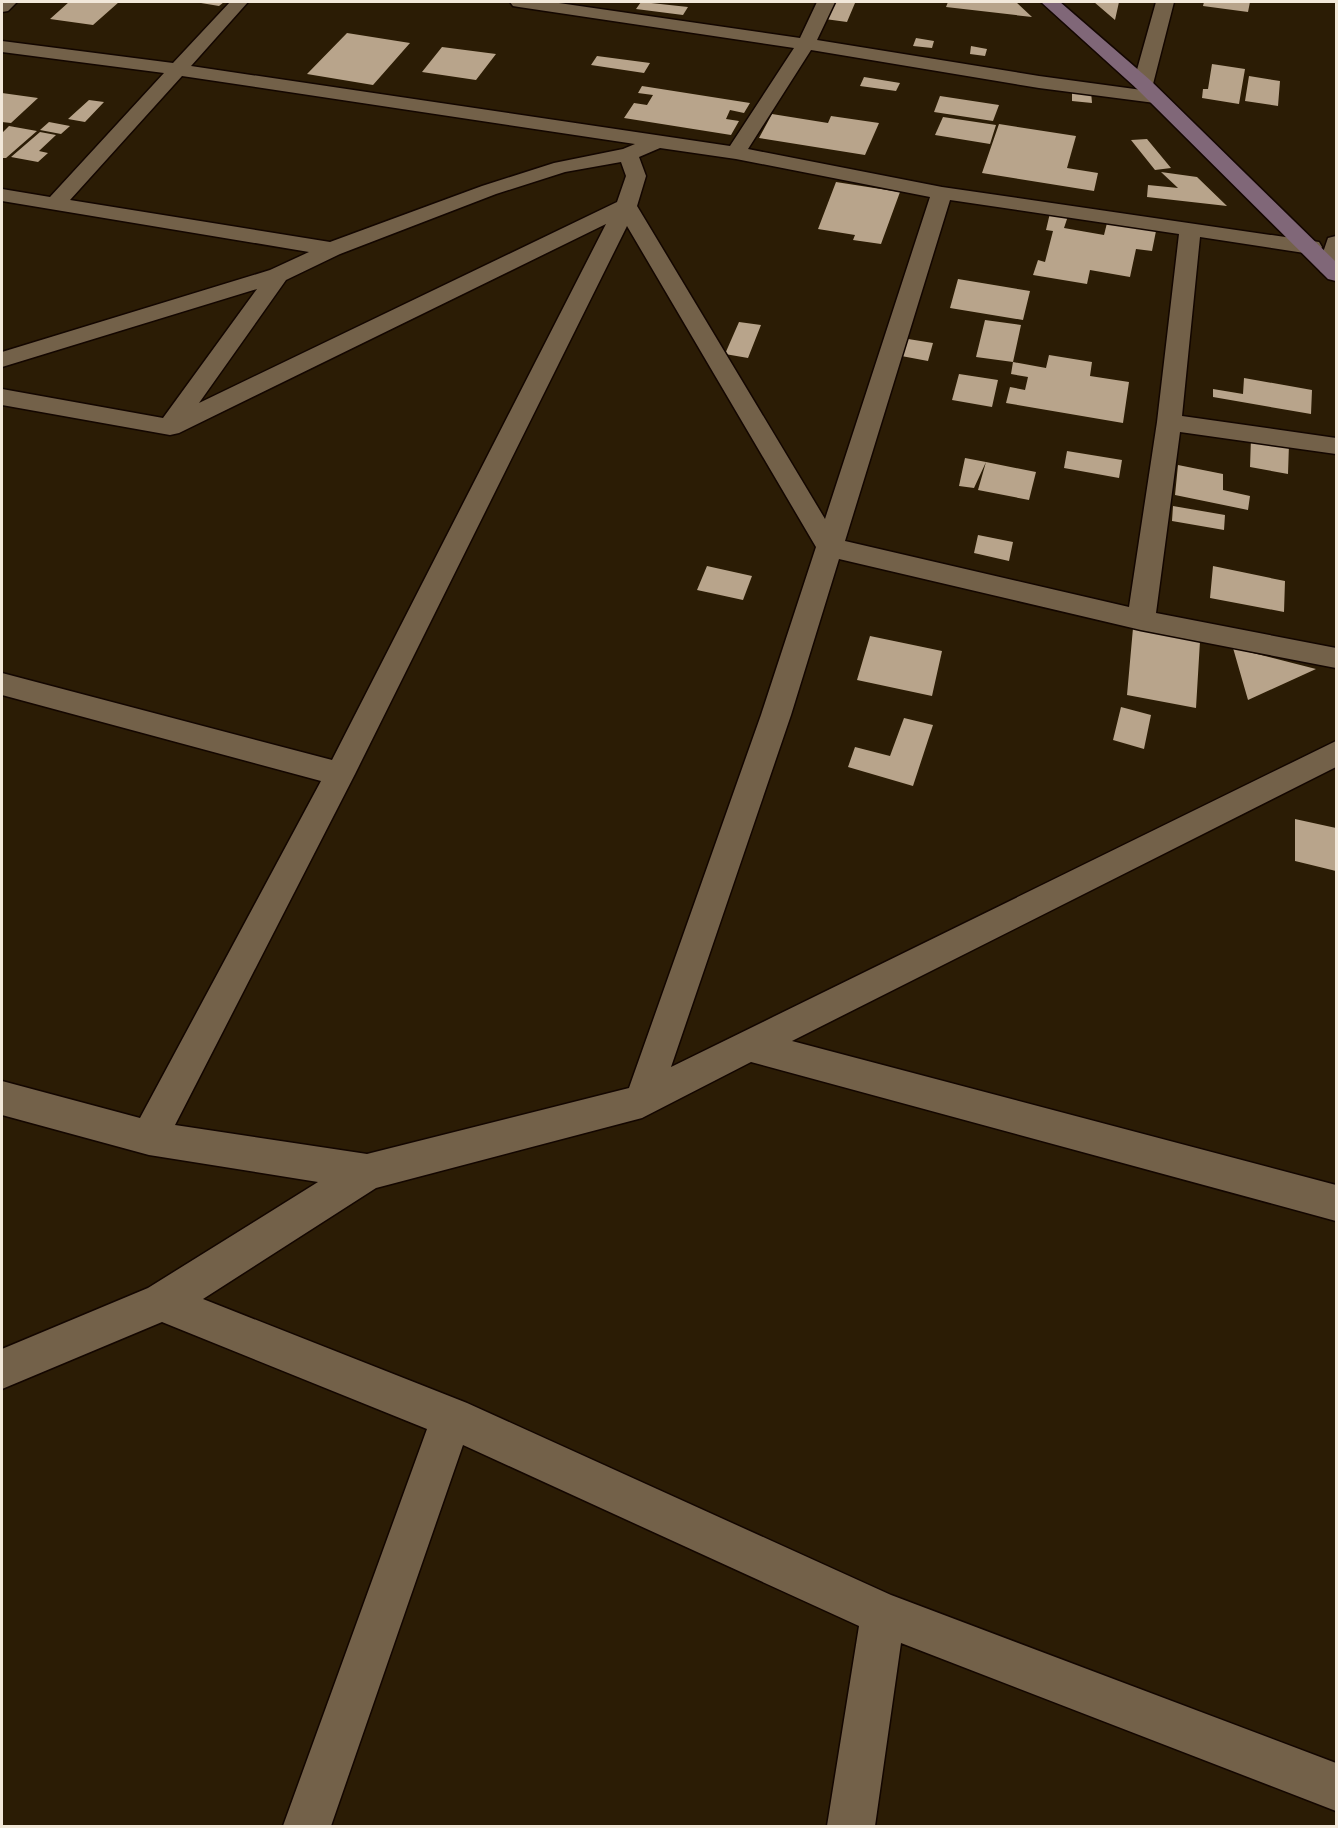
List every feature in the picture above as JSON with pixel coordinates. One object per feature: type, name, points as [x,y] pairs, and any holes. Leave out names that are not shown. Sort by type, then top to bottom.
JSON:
[{"type":"main road","points":[[1050,2],[1149,90],[1333,271]]},
{"type":"street","points":[[2,7],[8,2]]},
{"type":"street","points":[[56,203],[175,69],[239,2]]},
{"type":"street","points":[[519,2],[564,5],[1039,82],[1149,90],[1165,2]]},
{"type":"street","points":[[736,153],[806,44],[826,2]]},
{"type":"street","points":[[2,46],[175,69],[736,153],[942,193],[1311,247]]},
{"type":"street","points":[[2,360],[278,275],[332,249],[500,186],[561,167],[628,154],[656,142]]},
{"type":"street","points":[[149,1138],[340,774],[626,206],[636,176],[628,154]]},
{"type":"street","points":[[642,1101],[776,715],[942,193]]},
{"type":"street","points":[[2,195],[332,249]]},
{"type":"street","points":[[2,397],[170,427],[626,206]]},
{"type":"street","points":[[626,206],[829,547],[1141,620],[1336,658]]},
{"type":"street","points":[[1141,620],[1169,422],[1190,231]]},
{"type":"street","points":[[1333,271],[1336,243]]},
{"type":"street","points":[[170,427],[278,275]]},
{"type":"street","points":[[1169,422],[1336,446]]},
{"type":"street","points":[[2,684],[340,774]]},
{"type":"street","points":[[2,1369],[162,1302],[368,1172],[642,1101],[749,1045],[1336,753]]},
{"type":"street","points":[[749,1045],[1336,1203]]},
{"type":"street","points":[[2,1098],[149,1138],[368,1172]]},
{"type":"street","points":[[162,1302],[452,1418],[883,1614],[1336,1787]]},
{"type":"street","points":[[307,1827],[452,1418]]},
{"type":"street","points":[[851,1827],[883,1614]]},
{"type":"building","points":[[69,2],[119,2],[93,25],[50,19]]},
{"type":"building","points":[[195,2],[224,2],[219,6]]},
{"type":"building","points":[[641,2],[688,7],[683,15],[636,9]]},
{"type":"building","points":[[833,2],[855,3],[847,22],[825,19]]},
{"type":"building","points":[[948,2],[1016,2],[1032,17],[946,7]]},
{"type":"building","points":[[1094,2],[1119,2],[1115,20]]},
{"type":"building","points":[[1204,2],[1250,2],[1248,12],[1203,6]]},
{"type":"building","points":[[347,33],[410,43],[373,85],[307,74]]},
{"type":"building","points":[[916,38],[934,41],[932,48],[913,46]]},
{"type":"building","points":[[971,46],[987,49],[985,56],[970,54]]},
{"type":"building","points":[[442,47],[496,54],[476,80],[422,72]]},
{"type":"building","points":[[597,56],[650,63],[644,73],[591,65]]},
{"type":"building","points":[[1212,64],[1245,69],[1239,104],[1202,98],[1203,89],[1208,89]]},
{"type":"building","points":[[1249,76],[1280,81],[1278,106],[1245,101]]},
{"type":"building","points":[[864,77],[900,83],[896,91],[860,86]]},
{"type":"building","points":[[642,86],[750,103],[744,113],[730,110],[726,119],[739,121],[731,135],[624,118],[634,103],[647,105],[653,95],[638,93]]},
{"type":"building","points":[[1072,90],[1091,91],[1092,103],[1072,101]]},
{"type":"building","points":[[2,93],[38,98],[11,123],[2,122]]},
{"type":"building","points":[[940,96],[999,105],[993,121],[934,112]]},
{"type":"building","points":[[89,100],[104,102],[85,122],[68,119]]},
{"type":"building","points":[[772,114],[828,123],[831,116],[879,123],[865,155],[759,138]]},
{"type":"building","points":[[943,117],[996,125],[990,144],[935,135]]},
{"type":"building","points":[[49,122],[70,126],[61,134],[40,130]]},
{"type":"building","points":[[999,124],[1076,136],[1067,168],[1098,173],[1094,191],[982,173]]},
{"type":"building","points":[[9,126],[37,131],[6,158],[2,158],[2,133]]},
{"type":"building","points":[[40,132],[56,135],[39,151],[48,153],[38,162],[11,157]]},
{"type":"building","points":[[1147,139],[1171,168],[1155,170],[1131,140]]},
{"type":"building","points":[[1161,172],[1197,177],[1227,206],[1147,197],[1148,185],[1178,188]]},
{"type":"building","points":[[836,182],[900,192],[881,244],[853,240],[855,235],[818,229]]},
{"type":"building","points":[[1050,213],[1068,216],[1064,228],[1104,235],[1107,223],[1156,231],[1152,251],[1136,249],[1130,277],[1090,270],[1087,284],[1033,275],[1038,260],[1045,262],[1053,231],[1046,230]]},
{"type":"building","points":[[958,279],[1030,291],[1023,320],[950,308]]},
{"type":"building","points":[[985,320],[1021,325],[1013,362],[976,357]]},
{"type":"building","points":[[739,322],[761,325],[748,358],[725,354]]},
{"type":"building","points":[[902,338],[933,343],[928,361],[896,355]]},
{"type":"building","points":[[1049,355],[1092,362],[1090,376],[1129,382],[1123,423],[1006,403],[1010,387],[1025,390],[1028,377],[1011,374],[1013,362],[1046,368]]},
{"type":"building","points":[[959,374],[998,380],[992,407],[952,400]]},
{"type":"building","points":[[1244,378],[1312,390],[1311,414],[1213,397],[1213,389],[1243,394]]},
{"type":"building","points":[[1251,438],[1289,444],[1288,474],[1250,467]]},
{"type":"building","points":[[1067,451],[1122,460],[1119,478],[1064,468]]},
{"type":"building","points":[[965,458],[986,462],[974,488],[959,486]]},
{"type":"building","points":[[986,462],[1036,472],[1029,500],[978,490]]},
{"type":"building","points":[[1178,465],[1223,474],[1223,490],[1250,496],[1248,510],[1175,495]]},
{"type":"building","points":[[1173,506],[1225,515],[1224,530],[1172,521]]},
{"type":"building","points":[[978,535],[1013,542],[1009,561],[974,553]]},
{"type":"building","points":[[707,566],[752,576],[743,600],[697,590]]},
{"type":"building","points":[[1213,566],[1285,581],[1284,612],[1210,598]]},
{"type":"building","points":[[1133,628],[1200,641],[1196,708],[1127,695]]},
{"type":"building","points":[[870,636],[942,651],[932,696],[857,680]]},
{"type":"building","points":[[1233,648],[1316,669],[1248,700]]},
{"type":"building","points":[[1121,707],[1151,715],[1144,749],[1113,740]]},
{"type":"building","points":[[904,718],[933,725],[913,786],[848,767],[855,747],[890,756]]},
{"type":"building","points":[[1295,819],[1336,828],[1336,871],[1295,861]]}]
